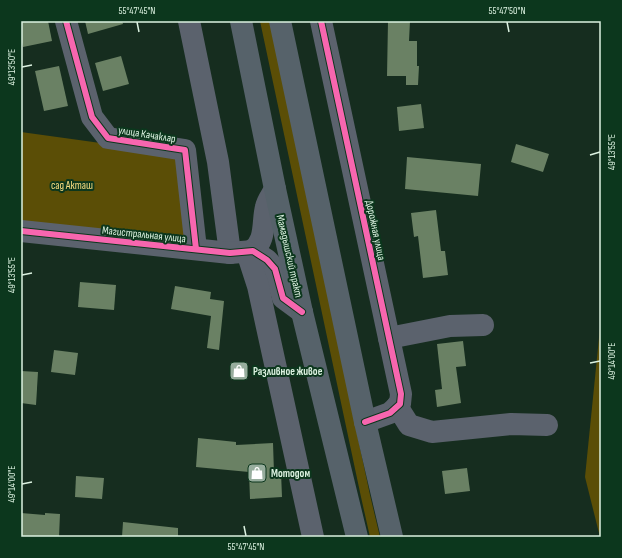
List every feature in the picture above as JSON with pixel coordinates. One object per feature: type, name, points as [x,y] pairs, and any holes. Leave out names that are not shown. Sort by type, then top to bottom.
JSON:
[{"type":"main road","name":"Мамадышский тракт","points":[[242,21],[275,189],[302,312],[357,537]]},
{"type":"main road","points":[[280,21],[365,422],[392,537]]},
{"type":"street","name":"улица Качаклар","points":[[66,21],[92,117],[108,138],[185,150],[196,250]]},
{"type":"street","points":[[189,21],[218,162],[243,252],[258,286],[313,537]]},
{"type":"street","name":"Дорожная улица","points":[[321,21],[401,394],[400,404],[398,406]]},
{"type":"street","points":[[243,252],[255,248],[264,232],[266,206],[275,189]]},
{"type":"street","name":"Магистральная улица","points":[[21,231],[196,250],[256,252],[267,260],[275,269],[283,298],[302,312]]},
{"type":"street","points":[[389,338],[450,326],[483,325]]},
{"type":"street","points":[[365,422],[390,413],[398,406],[409,425],[432,432],[512,424],[548,425]]},
{"type":"green space","points":[[260,21],[270,21],[380,537],[370,537]]},
{"type":"green space","name":"сад Акташ","points":[[21,132],[180,154],[190,244],[21,225]]},
{"type":"green space","points":[[601,318],[601,537],[600,537],[585,477]]},
{"type":"building","points":[[21,21],[48,21],[52,41],[23,47],[21,38]]},
{"type":"building","points":[[85,21],[122,21],[123,24],[88,34]]},
{"type":"building","points":[[388,21],[410,21],[409,41],[417,41],[417,66],[419,66],[418,85],[406,85],[406,76],[387,76]]},
{"type":"building","points":[[121,56],[129,84],[103,91],[95,63]]},
{"type":"building","points":[[59,66],[68,106],[44,111],[35,71]]},
{"type":"building","points":[[421,104],[424,128],[399,131],[397,107]]},
{"type":"building","points":[[516,144],[549,154],[543,172],[511,162]]},
{"type":"building","points":[[407,157],[481,164],[478,196],[405,189]]},
{"type":"building","points":[[436,210],[441,251],[445,251],[448,275],[423,278],[418,236],[414,237],[411,213]]},
{"type":"building","points":[[80,282],[116,285],[114,310],[78,307]]},
{"type":"building","points":[[175,286],[211,292],[210,299],[224,301],[219,350],[207,348],[211,316],[171,309]]},
{"type":"building","points":[[463,341],[466,366],[456,367],[461,403],[437,407],[435,390],[442,389],[437,344]]},
{"type":"building","points":[[54,350],[78,353],[75,375],[51,372]]},
{"type":"building","points":[[21,371],[38,372],[36,405],[21,403]]},
{"type":"building","points":[[198,438],[236,442],[236,445],[273,443],[274,473],[281,472],[282,497],[250,499],[249,472],[196,467]]},
{"type":"building","points":[[467,468],[470,491],[445,494],[442,471]]},
{"type":"building","points":[[76,476],[104,478],[102,499],[75,497]]},
{"type":"building","points":[[21,513],[45,515],[45,513],[60,514],[59,537],[21,537]]},
{"type":"building","points":[[123,522],[178,528],[178,537],[122,537]]},
{"type":"cycle path","points":[[66,21],[92,117],[108,138],[185,150],[196,249]]},
{"type":"cycle path","points":[[321,21],[401,394],[400,404],[390,413],[365,422]]},
{"type":"cycle path","points":[[21,231],[230,253],[253,251],[267,260],[275,269],[283,298],[302,312]]},
{"type":"place","name":"Разливное живое","points":[[239,371]]},
{"type":"place","name":"Мотодом","points":[[257,473]]}]
